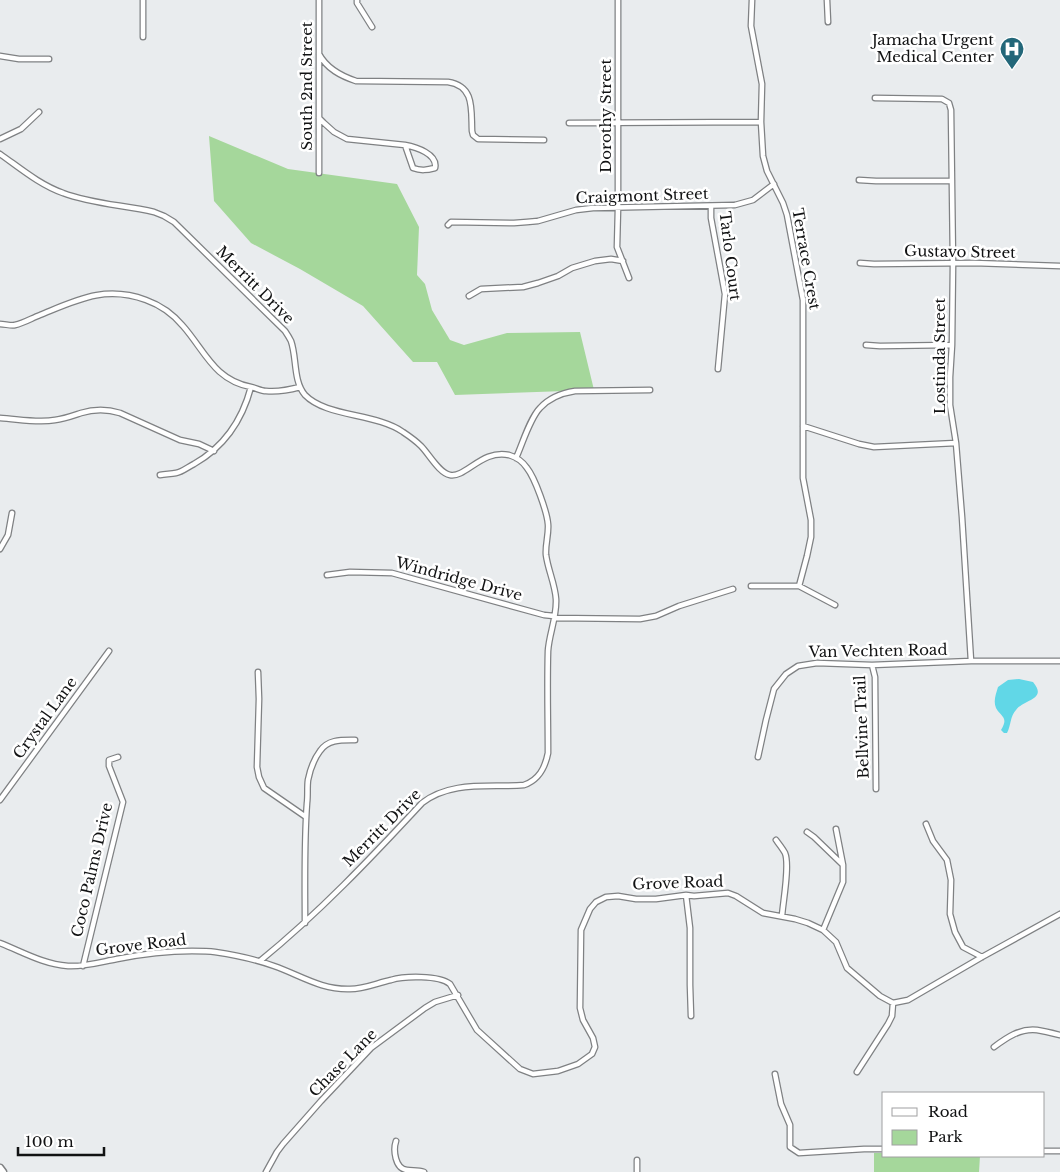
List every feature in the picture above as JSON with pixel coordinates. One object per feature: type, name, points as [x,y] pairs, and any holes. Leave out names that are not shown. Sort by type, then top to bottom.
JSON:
[{"type":"main road","points":[[0,1168],[3,1172]]},
{"type":"street","points":[[143,0],[143,37]]},
{"type":"street","name":"South 2nd Street","points":[[319,0],[319,173]]},
{"type":"street","name":"Dorothy Street","points":[[618,0],[617,247],[629,278]]},
{"type":"street","name":"Terrace Crest","points":[[752,0],[751,26],[762,84],[761,122],[763,156],[767,171],[787,215],[803,300],[802,478],[810,510],[811,537],[799,586]]},
{"type":"street","points":[[828,0],[828,22]]},
{"type":"street","points":[[357,2],[372,27]]},
{"type":"street","points":[[319,54],[331,69],[343,77],[356,81],[455,83],[470,98],[472,131],[478,139],[544,140]]},
{"type":"street","points":[[0,56],[19,59],[49,59]]},
{"type":"street","name":"Lostinda Street","points":[[875,98],[942,98],[949,102],[951,110],[953,263],[950,405],[956,443],[962,517],[970,661]]},
{"type":"street","points":[[0,139],[21,129],[40,112]]},
{"type":"street","points":[[319,118],[334,132],[347,139],[405,144],[416,147],[435,161],[435,168],[426,171],[413,168],[405,144]]},
{"type":"street","points":[[569,123],[761,122]]},
{"type":"street","name":"Merritt Drive","points":[[0,154],[52,189],[84,200],[154,212],[174,222],[285,331],[290,340],[300,387]]},
{"type":"street","points":[[859,180],[952,181]]},
{"type":"street","name":"Craigmont Street","points":[[448,225],[451,222],[527,222],[576,210],[593,208],[734,205],[753,200],[774,184]]},
{"type":"street","name":"Tarlo Court","points":[[711,206],[711,218],[725,294],[718,369]]},
{"type":"street","points":[[469,296],[481,289],[523,287],[538,283],[558,276],[572,268],[596,261],[611,259],[623,261]]},
{"type":"street","name":"Gustavo Street","points":[[860,263],[974,262],[1060,266]]},
{"type":"street","points":[[0,324],[14,325],[94,295],[122,294],[139,298],[160,306],[170,313],[183,326],[211,364],[238,384],[265,391],[284,391],[300,387],[307,396],[321,406],[394,427],[422,447],[432,460],[449,475],[458,474],[490,456],[505,455],[516,458],[533,418],[540,408],[565,392],[650,390]]},
{"type":"street","points":[[866,345],[952,345]]},
{"type":"street","points":[[160,475],[178,473],[214,451],[234,428],[246,405],[251,387]]},
{"type":"street","points":[[0,418],[54,421],[90,410],[112,411],[180,440],[199,444],[214,451]]},
{"type":"street","points":[[803,426],[874,447],[956,443]]},
{"type":"street","name":"Merritt Drive","points":[[260,961],[305,923],[430,797],[454,788],[524,785],[539,776],[546,764],[548,753],[548,649],[556,596],[546,554],[548,523],[540,494],[527,468],[516,458]]},
{"type":"street","points":[[0,549],[8,535],[12,513]]},
{"type":"street","name":"Windridge Drive","points":[[327,575],[350,572],[392,573],[554,617],[640,619],[656,616],[679,606],[733,589]]},
{"type":"street","points":[[752,586],[799,586],[835,605]]},
{"type":"street","name":"Crystal Lane","points":[[0,800],[109,651]]},
{"type":"street","name":"Van Vechten Road","points":[[758,757],[774,689],[786,674],[798,666],[817,663],[872,665],[970,661],[1060,661]]},
{"type":"street","name":"Bellvine Trail","points":[[872,665],[875,677],[876,790]]},
{"type":"street","points":[[258,672],[257,767],[259,777],[264,788],[306,817]]},
{"type":"street","points":[[305,923],[308,779],[312,765],[319,752],[326,745],[333,741],[355,740]]},
{"type":"street","name":"Coco Palms Drive","points":[[83,966],[123,802],[109,766],[109,760],[118,757]]},
{"type":"street","points":[[926,824],[934,841],[947,860],[952,880],[950,914],[955,932],[963,947],[982,957]]},
{"type":"street","points":[[823,930],[843,882],[843,865],[836,829]]},
{"type":"street","points":[[807,832],[843,865]]},
{"type":"street","points":[[776,840],[785,852],[786,858],[782,916]]},
{"type":"street","name":"Grove Road","points":[[0,943],[46,962],[68,966],[83,966],[128,957],[178,951],[212,951],[260,961],[327,987],[350,990],[364,988],[393,979],[437,978],[448,982],[458,995],[477,1030],[520,1070],[533,1074],[558,1071],[578,1064],[592,1054],[595,1048],[593,1038],[583,1020],[580,1008],[581,930],[590,909],[596,902],[606,897],[618,896],[636,899],[656,899],[728,893],[763,913],[808,923],[823,930],[836,942],[847,968],[880,996],[893,1003]]},
{"type":"street","points":[[686,895],[690,928],[691,1016]]},
{"type":"street","points":[[856,1072],[888,1024],[892,1016],[893,1003],[908,1000],[1060,914]]},
{"type":"street","name":"Chase Lane","points":[[266,1172],[283,1144],[371,1048],[425,1008],[435,1002],[458,995]]},
{"type":"street","points":[[994,1047],[1018,1032],[1035,1029],[1060,1035]]},
{"type":"street","points":[[775,1074],[781,1104],[790,1125],[790,1147],[799,1153],[864,1148],[882,1149]]},
{"type":"street","points":[[396,1141],[394,1149],[401,1169],[424,1172]]},
{"type":"street","points":[[1045,1151],[1060,1151]]},
{"type":"street","points":[[637,1160],[637,1172]]},
{"type":"green space","points":[[209,136],[288,169],[397,184],[419,227],[417,275],[425,284],[432,310],[450,340],[464,345],[507,333],[580,332],[594,390],[455,395],[437,362],[413,362],[363,306],[251,243],[214,201]]},
{"type":"green space","points":[[874,1153],[882,1153],[882,1157],[980,1157],[979,1172],[874,1172]]},
{"type":"water","points":[[1019,679],[1033,682],[1038,692],[1033,699],[1016,710],[1007,733],[1004,733],[1001,730],[1004,720],[995,705],[996,692],[998,687],[1008,680]]},
{"type":"place","name":"Jamacha Urgent Medical Center","points":[[1012,70]]}]
